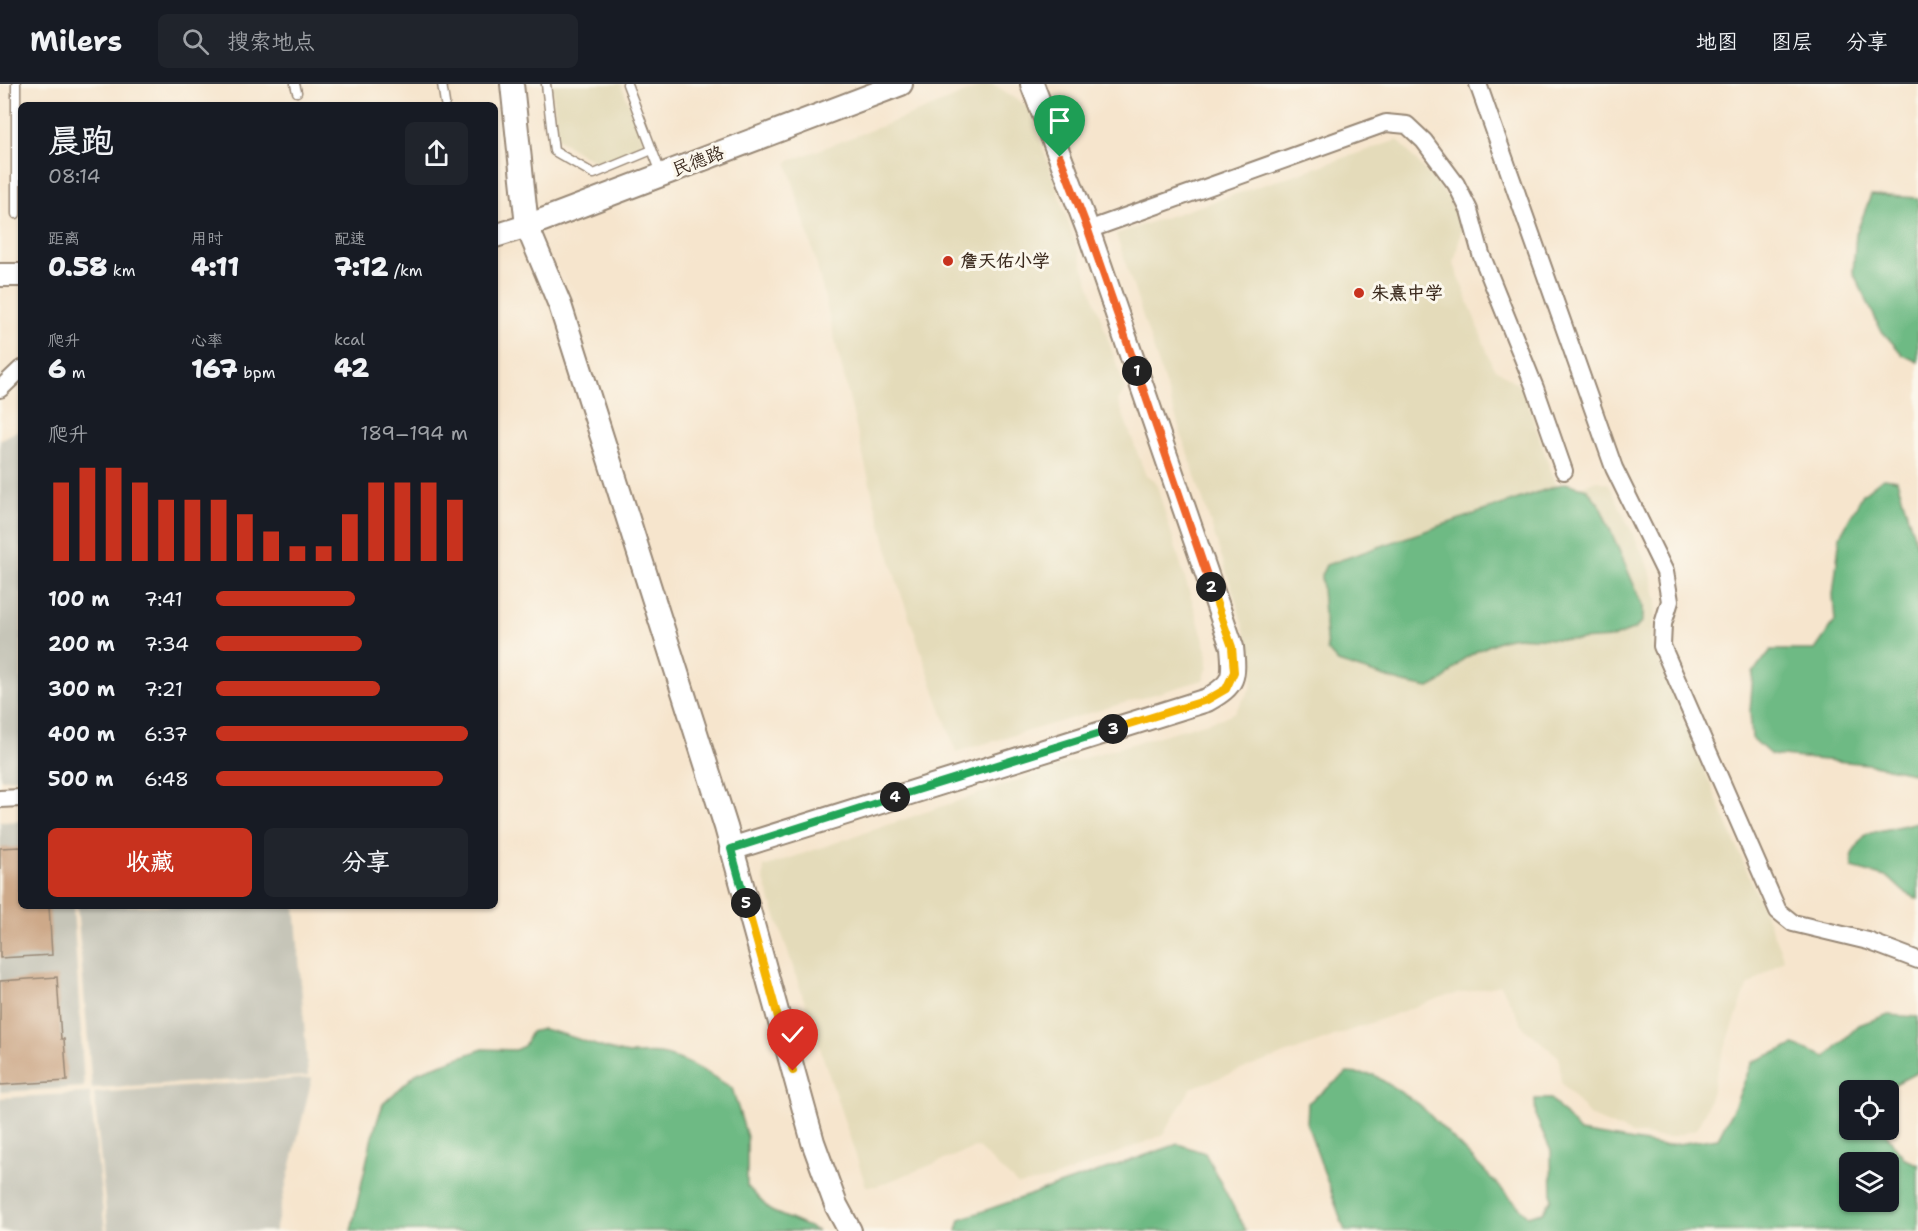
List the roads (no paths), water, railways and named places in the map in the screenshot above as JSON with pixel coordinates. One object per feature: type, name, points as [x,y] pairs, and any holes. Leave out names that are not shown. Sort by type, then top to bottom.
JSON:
[{"type":"street","points":[[512,84],[527,226],[560,305],[731,849],[813,1142],[836,1205],[850,1231]]},
{"type":"street","name":"民德路","points":[[498,235],[902,84]]},
{"type":"street","points":[[731,849],[1207,700],[1226,689],[1234,672],[1232,647],[1088,230],[1032,84]]},
{"type":"street","points":[[1478,84],[1614,468],[1665,572],[1670,601],[1663,624],[1662,646],[1778,911],[1793,923],[1868,941],[1918,960]]},
{"type":"street","points":[[1088,230],[1386,123],[1407,124],[1424,141],[1456,184],[1469,210],[1481,254],[1535,388],[1564,471]]},
{"type":"street","points":[[0,274],[18,275]]},
{"type":"street","points":[[0,389],[18,372]]},
{"type":"street","points":[[0,799],[18,798]]},
{"type":"lane","points":[[16,84],[16,214]]},
{"type":"lane","points":[[442,84],[446,102]]},
{"type":"lane","points":[[546,84],[554,151],[594,174],[652,150]]},
{"type":"lane","points":[[627,84],[662,175]]},
{"type":"place","name":"詹天佑小学","points":[[948,261]]},
{"type":"place","name":"朱熹中学","points":[[1359,293]]}]
